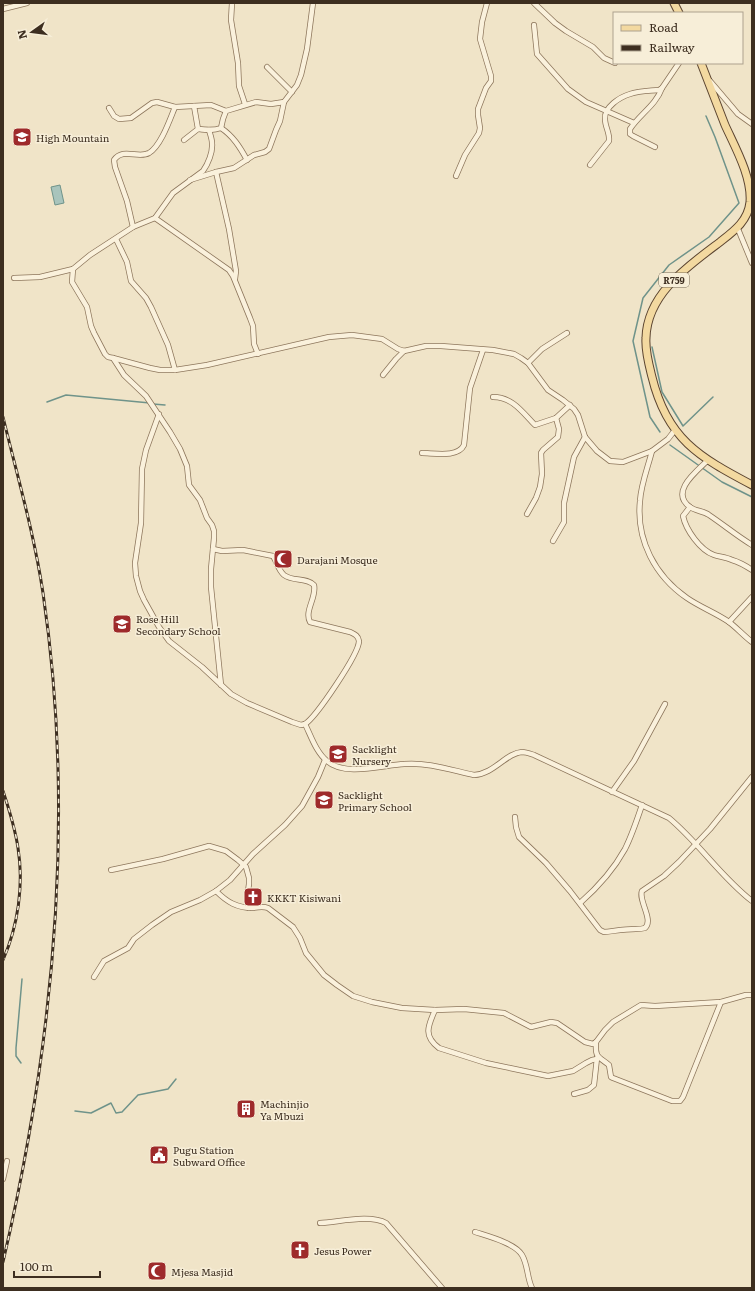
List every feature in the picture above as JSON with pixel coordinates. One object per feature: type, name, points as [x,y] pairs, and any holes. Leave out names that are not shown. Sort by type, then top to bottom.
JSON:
[{"type":"main road","points":[[674,3],[678,12]]},
{"type":"main road","name":"R759","points":[[701,64],[742,163],[749,186],[750,202],[746,215],[738,228],[688,268],[660,295],[653,308],[648,323],[646,338],[647,354],[655,392],[665,414],[675,430],[698,454],[752,485]]},
{"type":"street","points":[[3,10],[27,3]]},
{"type":"street","points":[[232,3],[231,20],[238,63],[238,86],[245,104]]},
{"type":"street","points":[[190,180],[234,168],[254,155],[265,152],[269,149],[280,121],[284,102],[297,85],[305,62],[313,3]]},
{"type":"street","points":[[456,176],[464,155],[479,133],[480,128],[478,110],[484,92],[491,81],[491,76],[480,39],[482,22],[487,3]]},
{"type":"street","points":[[534,3],[555,23],[593,47],[604,58],[613,62]]},
{"type":"street","points":[[534,25],[536,52],[568,89],[586,102],[634,123]]},
{"type":"street","points":[[655,147],[630,134],[630,129],[639,117],[657,100],[662,88],[679,64]]},
{"type":"street","points":[[267,66],[292,92]]},
{"type":"street","points":[[706,76],[738,114],[752,124]]},
{"type":"street","points":[[590,165],[609,141],[610,136],[604,121],[607,111],[611,105],[631,93],[658,90],[662,88]]},
{"type":"street","points":[[109,108],[114,116],[119,120],[131,118],[152,103],[156,102],[175,107],[211,105],[226,111],[245,104],[256,102],[271,104],[284,102]]},
{"type":"street","points":[[194,106],[198,129]]},
{"type":"street","points":[[133,227],[114,160],[123,153],[145,154],[156,147],[175,107]]},
{"type":"street","points":[[221,128],[226,111]]},
{"type":"street","points":[[184,140],[198,129],[209,130],[221,128],[235,140],[247,160]]},
{"type":"street","points":[[14,278],[40,277],[73,269],[90,255],[133,227],[155,218],[173,193],[206,166],[212,147],[209,130]]},
{"type":"street","points":[[216,172],[229,229],[236,271],[235,280]]},
{"type":"street","points":[[155,218],[229,270],[235,280],[253,326],[254,344],[258,354]]},
{"type":"street","points":[[738,228],[752,264]]},
{"type":"street","points":[[116,239],[127,262],[130,281],[146,298],[151,307],[170,350],[175,370]]},
{"type":"street","points":[[73,269],[72,282],[87,307],[91,326],[108,357],[160,370],[175,370],[207,365],[329,337],[352,335],[382,339],[398,350],[404,351],[426,346],[484,350],[514,354],[528,363],[548,390],[570,405],[578,415],[585,437],[604,458],[610,461],[623,462],[632,460],[652,451],[668,439],[675,430]]},
{"type":"street","points":[[528,363],[542,349],[567,333]]},
{"type":"street","points":[[422,453],[450,453],[459,451],[464,445],[465,421],[470,388],[484,350]]},
{"type":"street","points":[[383,375],[396,358],[404,351]]},
{"type":"street","points":[[113,358],[124,375],[146,396],[159,414],[180,449],[187,466],[189,485],[200,500],[214,531],[211,587],[221,685]]},
{"type":"street","points":[[493,397],[499,397],[513,403],[535,425],[556,418],[570,405]]},
{"type":"street","points":[[159,414],[146,450],[142,469],[141,522],[135,563],[136,576],[144,600],[159,627],[169,641],[202,666],[221,685],[237,698],[292,722],[302,725],[305,724],[324,702],[352,658],[357,646],[358,637],[356,634],[350,632],[310,622],[308,618],[315,589],[314,585],[309,581],[290,579],[285,576],[273,556],[242,550],[222,551],[213,549]]},
{"type":"street","points":[[527,514],[540,487],[542,474],[541,453],[558,437],[559,429],[556,418]]},
{"type":"street","points":[[553,541],[564,522],[564,503],[574,457],[585,437]]},
{"type":"street","points":[[652,451],[640,501],[641,534],[651,560],[663,577],[674,588],[687,598],[730,622],[752,642]]},
{"type":"street","points":[[708,460],[683,487],[683,498],[690,507],[708,514],[752,545]]},
{"type":"street","points":[[690,507],[684,516],[684,520],[694,538],[704,549],[713,554],[734,560],[752,570]]},
{"type":"street","points":[[730,622],[752,597]]},
{"type":"street","points":[[612,792],[634,761],[664,704]]},
{"type":"street","points":[[305,724],[325,760],[340,768],[350,769],[416,764],[480,774],[516,753],[523,752],[534,755],[669,818],[684,831],[752,901]]},
{"type":"street","points":[[94,977],[104,961],[128,948],[134,939],[152,925],[171,912],[216,891],[230,880],[261,846],[285,825],[302,806],[311,792],[325,760]]},
{"type":"street","points":[[515,817],[516,827],[520,837],[546,863],[602,932],[644,928],[648,921],[641,893],[648,886],[664,876],[679,862],[710,829],[752,777]]},
{"type":"street","points":[[580,903],[598,886],[624,850],[635,826],[642,805]]},
{"type":"street","points":[[111,870],[163,859],[209,846],[226,851],[246,867],[250,884],[247,898],[249,908]]},
{"type":"street","points":[[216,891],[229,903],[236,906],[268,908],[293,927],[300,938],[306,954],[324,975],[337,986],[353,996],[391,1007],[435,1010],[464,1009],[504,1013],[531,1027],[551,1022],[557,1023],[590,1044],[596,1042],[605,1030],[614,1022],[641,1005],[655,1006],[721,1002],[746,995],[752,995]]},
{"type":"street","points":[[435,1010],[428,1031],[430,1040],[439,1048],[486,1063],[548,1076],[573,1071],[586,1062],[597,1058],[608,1063],[612,1078],[672,1101],[680,1101],[683,1097],[721,1002]]},
{"type":"street","points":[[574,1094],[588,1090],[594,1085],[597,1058],[596,1042]]},
{"type":"street","points":[[3,1180],[7,1160]]},
{"type":"street","points":[[320,1223],[379,1219],[386,1223],[442,1288]]},
{"type":"street","points":[[475,1232],[506,1243],[519,1251],[522,1255],[529,1283],[532,1288]]},
{"type":"water","points":[[60,185],[64,203],[55,205],[51,187]]},
{"type":"waterway","points":[[660,432],[650,417],[633,341],[643,298],[669,265],[709,237],[739,203],[706,116]]},
{"type":"waterway","points":[[652,347],[662,392],[683,426],[713,397]]},
{"type":"waterway","points":[[47,402],[66,395],[150,403]]},
{"type":"waterway","points":[[153,404],[165,405]]},
{"type":"waterway","points":[[670,445],[722,482],[752,497]]},
{"type":"waterway","points":[[21,1063],[16,1056],[16,1048],[22,979]]},
{"type":"waterway","points":[[75,1111],[91,1113],[111,1103],[116,1113],[122,1112],[138,1095],[168,1089],[176,1079]]},
{"type":"railway","points":[[3,417],[30,526],[43,593],[53,677],[58,761],[58,845],[54,929],[47,1013],[21,1180],[3,1262]]},
{"type":"railway","points":[[3,791],[12,819],[20,862],[20,891],[16,919],[13,933],[3,960]]},
{"type":"place","name":"High Mountain","points":[[22,137]]},
{"type":"place","name":"Darajani Mosque","points":[[283,559]]},
{"type":"place","name":"Rose Hill Secondary School","points":[[122,624]]},
{"type":"place","name":"Sacklight Nursery","points":[[338,754]]},
{"type":"place","name":"Sacklight Primary School","points":[[324,800]]},
{"type":"place","name":"KKKT Kisiwani","points":[[253,897]]},
{"type":"place","name":"Machinjio Ya Mbuzi","points":[[246,1109]]},
{"type":"place","name":"Pugu Station Subward Office","points":[[159,1155]]},
{"type":"place","name":"Jesus Power","points":[[300,1250]]},
{"type":"place","name":"Mjesa Masjid","points":[[157,1271]]}]
